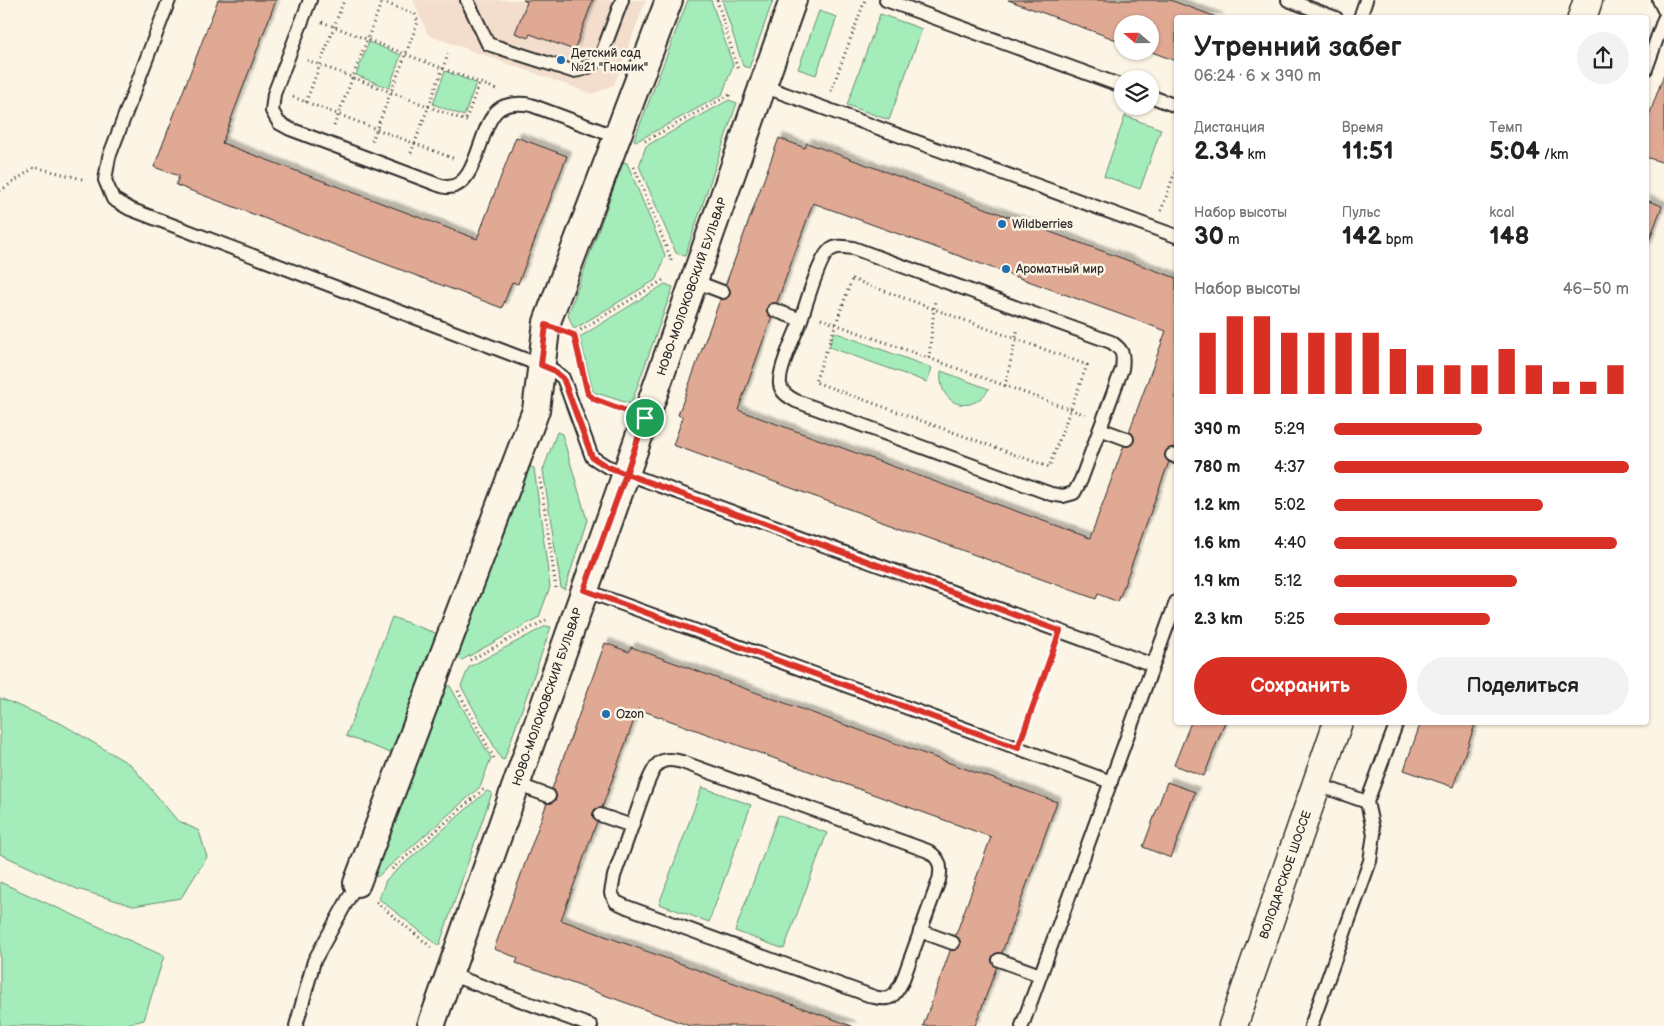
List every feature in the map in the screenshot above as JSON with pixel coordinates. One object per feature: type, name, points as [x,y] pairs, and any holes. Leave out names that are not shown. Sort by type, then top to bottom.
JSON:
[{"type":"main road","points":[[1583,15],[1588,0]]},
{"type":"main road","name":"ВОЛОДАРСКОЕ ШОССЕ","points":[[1233,1026],[1337,725]]},
{"type":"street","points":[[366,889],[536,410],[546,325],[628,141],[669,0]]},
{"type":"street","name":"НОВО-МОЛОКОВСКИЙ БУЛЬВАР","points":[[431,1026],[793,0]]},
{"type":"lane","points":[[169,0],[109,157],[105,180],[113,199],[130,209],[553,370],[563,378],[592,457],[606,466],[1153,665]]},
{"type":"lane","points":[[310,0],[276,91],[272,111],[279,123],[290,129],[448,187],[464,181],[488,122],[498,109],[517,103],[531,104],[628,141]]},
{"type":"lane","points":[[467,0],[488,44],[572,71],[580,71],[595,64],[601,56],[622,0]]},
{"type":"lane","points":[[886,0],[1114,83]]},
{"type":"lane","points":[[1288,0],[1328,15]]},
{"type":"lane","points":[[1361,15],[1366,0]]},
{"type":"lane","points":[[1659,0],[1664,10]]},
{"type":"lane","points":[[1649,60],[1664,19]]},
{"type":"lane","points":[[763,86],[1174,235]]},
{"type":"lane","points":[[1159,99],[1174,105]]},
{"type":"lane","points":[[840,246],[853,248],[938,278],[1119,347],[1124,357],[1122,369],[1081,480],[1074,493],[1063,496],[1051,494],[814,408],[786,396],[780,385],[783,367],[821,262],[828,251],[840,246]]},
{"type":"lane","points":[[694,281],[723,292]]},
{"type":"lane","points":[[774,310],[802,316]]},
{"type":"lane","points":[[1101,425],[1127,438]]},
{"type":"lane","points":[[584,590],[1111,782]]},
{"type":"lane","points":[[1022,1026],[1174,607]]},
{"type":"lane","points":[[1311,1026],[1370,861],[1374,834],[1367,802],[1396,725]]},
{"type":"lane","points":[[668,759],[682,762],[928,851],[936,857],[941,869],[939,880],[902,982],[895,995],[884,1000],[856,991],[616,902],[611,892],[614,876],[632,826],[651,775],[659,763],[668,759]]},
{"type":"lane","points":[[516,784],[549,796]]},
{"type":"lane","points":[[1316,784],[1367,802]]},
{"type":"lane","points":[[600,814],[632,826]]},
{"type":"lane","points":[[296,1026],[314,961],[366,889]]},
{"type":"lane","points":[[920,931],[953,943]]},
{"type":"lane","points":[[999,960],[1040,975]]},
{"type":"lane","points":[[451,970],[591,1026]]},
{"type":"path","points":[[306,102],[344,0]]},
{"type":"path","points":[[366,158],[418,22],[415,14],[377,0]]},
{"type":"path","points":[[717,0],[739,68],[736,77]]},
{"type":"path","points":[[825,109],[865,0]]},
{"type":"path","points":[[328,143],[382,1]]},
{"type":"path","points":[[304,15],[505,92],[517,103]]},
{"type":"path","points":[[404,172],[449,52]]},
{"type":"path","points":[[290,54],[486,128]]},
{"type":"path","points":[[628,141],[729,95],[733,85]]},
{"type":"path","points":[[276,91],[472,165]]},
{"type":"path","points":[[633,162],[671,259],[669,265]]},
{"type":"path","points":[[0,191],[35,167],[85,180],[105,180]]},
{"type":"path","points":[[1154,228],[1174,174]]},
{"type":"path","points":[[574,335],[665,280],[667,271]]},
{"type":"path","points":[[929,358],[938,278]]},
{"type":"path","points":[[852,279],[1087,365],[1050,467],[815,382],[836,324],[852,279]]},
{"type":"path","points":[[1005,386],[1023,310]]},
{"type":"path","points":[[802,316],[836,324],[1070,409],[1101,425]]},
{"type":"path","points":[[546,325],[574,335]]},
{"type":"path","points":[[574,335],[582,368]]},
{"type":"path","points":[[588,394],[594,399],[645,418]]},
{"type":"path","points":[[539,473],[557,593]]},
{"type":"path","points":[[464,663],[547,619],[549,614]]},
{"type":"path","points":[[1018,748],[1060,631]]},
{"type":"path","points":[[456,686],[497,763]]},
{"type":"path","points":[[390,871],[488,786]]},
{"type":"path","points":[[366,889],[374,900],[451,970]]},
{"type":"shaded area","name":"Детский сад №21 \"Гномик\"","points":[[413,0],[646,0],[614,85],[592,94],[428,35]]},
{"type":"green space","points":[[688,0],[711,0],[733,65],[722,95],[637,141],[634,140]]},
{"type":"green space","points":[[722,0],[773,0],[749,68],[743,66]]},
{"type":"green space","points":[[819,11],[837,17],[816,75],[798,69]]},
{"type":"green space","points":[[880,14],[922,29],[889,120],[847,105]]},
{"type":"green space","points":[[369,42],[401,55],[389,88],[356,75]]},
{"type":"green space","points":[[445,71],[476,83],[464,116],[433,104]]},
{"type":"green space","points":[[729,100],[737,103],[685,256],[676,253],[639,166],[646,146]]},
{"type":"green space","points":[[1125,116],[1161,129],[1140,189],[1104,176]]},
{"type":"green space","points":[[623,162],[627,163],[665,255],[657,279],[574,329],[568,315]]},
{"type":"green space","points":[[665,284],[673,287],[631,404],[593,392],[580,337]]},
{"type":"green space","points":[[834,332],[932,368],[927,382],[829,347]]},
{"type":"green space","points":[[941,371],[989,389],[982,398],[973,403],[965,405],[957,403],[944,392],[941,383]]},
{"type":"green space","points":[[557,432],[562,434],[587,520],[565,589],[561,588],[543,470]]},
{"type":"green space","points":[[529,466],[534,468],[550,587],[539,617],[462,660],[456,658]]},
{"type":"green space","points":[[392,617],[438,634],[393,754],[346,736]]},
{"type":"green space","points":[[546,626],[551,627],[504,760],[501,759],[461,686],[469,667]]},
{"type":"green space","points":[[444,685],[450,686],[491,758],[480,787],[377,877],[372,874]]},
{"type":"green space","points":[[0,698],[62,724],[131,765],[177,820],[199,831],[207,857],[181,898],[134,906],[77,889],[0,854]]},
{"type":"green space","points":[[702,787],[751,805],[709,922],[659,904]]},
{"type":"green space","points":[[487,791],[492,793],[439,946],[379,899],[386,880]]},
{"type":"green space","points":[[778,815],[827,833],[784,949],[735,931]]},
{"type":"green space","points":[[0,882],[164,956],[144,1020],[120,1026],[0,1026]]},
{"type":"building","points":[[218,0],[276,0],[222,143],[477,239],[516,137],[567,156],[518,284],[512,282],[502,308],[176,185],[179,176],[154,167]]},
{"type":"building","points":[[523,0],[593,0],[574,50],[530,34],[528,38],[515,33],[527,2]]},
{"type":"building","points":[[1008,0],[1170,0],[1211,15],[1174,15],[1174,60],[1159,55],[1159,15],[1114,15],[1114,39]]},
{"type":"building","points":[[1664,74],[1664,163],[1649,158],[1649,116]]},
{"type":"building","points":[[779,138],[805,148],[807,143],[1174,277],[1174,448],[1118,602],[1098,594],[1096,599],[673,445],[683,417],[678,415]],"holes":[[[813,203],[1166,331],[1090,538],[738,410]]]},
{"type":"building","points":[[1649,201],[1662,206],[1649,241]]},
{"type":"building","points":[[605,643],[629,652],[631,647],[1057,802],[975,1026],[923,1026],[991,837],[638,709],[561,920],[852,1026],[690,1026],[516,963],[518,958],[494,949]]},
{"type":"building","points":[[1190,725],[1224,725],[1204,776],[1174,765]]},
{"type":"building","points":[[1420,725],[1475,725],[1453,787],[1404,770]]},
{"type":"building","points":[[1167,782],[1195,792],[1171,858],[1143,847]]},
{"type":"place","name":"Детский сад №21 \"Гномик\"","points":[[561,60]]},
{"type":"place","name":"Wildberries","points":[[1002,224]]},
{"type":"place","name":"Ароматный мир","points":[[1006,269]]},
{"type":"place","name":"Ozon","points":[[606,714]]},
{"type":"route","points":[[645,418],[594,399],[588,394],[574,335],[546,325],[541,365],[553,370],[563,378],[592,457],[598,462],[626,474],[584,590],[1018,748],[1060,631],[626,474],[645,418]]}]
